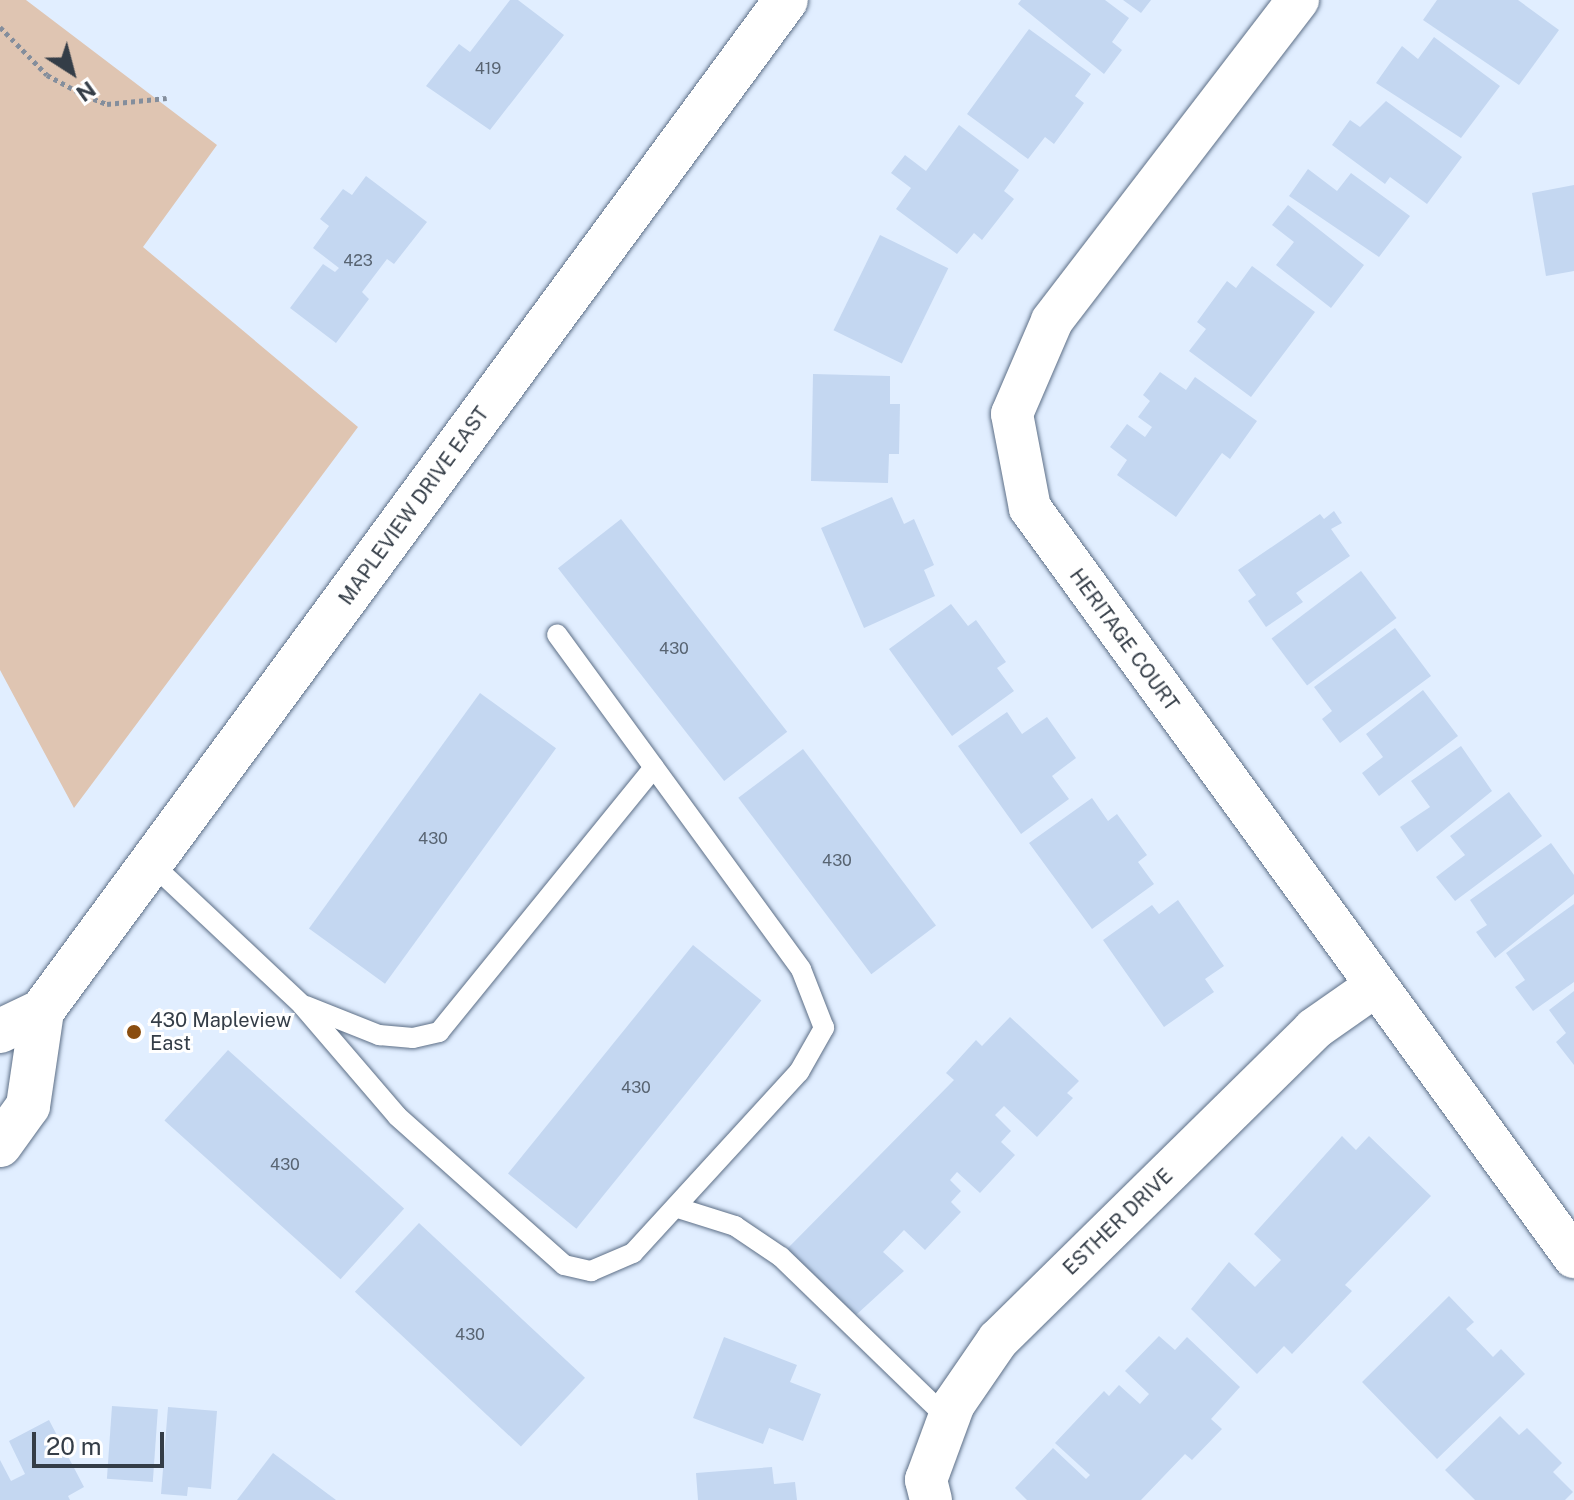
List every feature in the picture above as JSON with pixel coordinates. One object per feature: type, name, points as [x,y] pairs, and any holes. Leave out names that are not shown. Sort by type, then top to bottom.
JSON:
[{"type":"main road","name":"MAPLEVIEW DRIVE EAST","points":[[0,1145],[28,1106],[42,1011],[786,0]]},
{"type":"main road","name":"MAPLEVIEW DRIVE EAST","points":[[0,1031],[42,1011]]},
{"type":"street","name":"HERITAGE COURT","points":[[1298,0],[1052,321],[1012,414],[1030,508],[1374,987],[1574,1257]]},
{"type":"street","name":"ESTHER DRIVE","points":[[931,1500],[926,1480],[948,1419],[998,1340],[1314,1029],[1374,987]]},
{"type":"lane","points":[[151,863],[302,1005],[397,1116],[564,1265],[591,1271],[633,1253],[678,1208],[799,1072],[824,1028],[816,996],[801,969],[557,635]]},
{"type":"lane","points":[[302,1005],[379,1035],[413,1038],[439,1032],[654,767]]},
{"type":"lane","points":[[678,1208],[735,1226],[781,1257],[948,1419]]},
{"type":"path","points":[[0,27],[47,75],[86,96],[107,104],[167,98]]},
{"type":"shaded area","points":[[0,0],[26,0],[217,145],[143,247],[358,427],[74,808],[0,670]]},
{"type":"building","points":[[510,0],[518,0],[564,35],[490,130],[426,86],[459,44],[470,52]]},
{"type":"building","points":[[1021,0],[1105,0],[1129,18],[1112,42],[1122,50],[1104,74],[1018,4]]},
{"type":"building","points":[[1123,0],[1151,0],[1141,13]]},
{"type":"building","points":[[1437,0],[1518,0],[1559,30],[1519,85],[1423,20]]},
{"type":"building","points":[[1029,29],[1091,74],[1075,96],[1084,103],[1054,144],[1045,137],[1028,159],[967,114]]},
{"type":"building","points":[[1434,37],[1500,86],[1461,138],[1376,83],[1402,46],[1418,59]]},
{"type":"building","points":[[1386,101],[1462,157],[1427,204],[1390,177],[1385,184],[1332,145],[1350,120],[1360,127]]},
{"type":"building","points":[[959,125],[1019,170],[1004,191],[1014,199],[982,240],[974,233],[957,254],[896,209],[911,188],[891,173],[905,155],[926,171]]},
{"type":"building","points":[[1308,169],[1337,191],[1351,173],[1410,216],[1379,257],[1289,196]]},
{"type":"building","points":[[366,176],[427,222],[394,264],[387,259],[362,292],[369,299],[336,343],[290,308],[323,264],[335,272],[339,268],[313,248],[329,226],[320,219],[343,189],[352,195]]},
{"type":"building","points":[[1574,185],[1574,271],[1546,276],[1532,193]]},
{"type":"building","points":[[1288,205],[1364,265],[1331,308],[1276,265],[1294,242],[1272,225]]},
{"type":"building","points":[[880,235],[948,268],[902,364],[834,330]]},
{"type":"building","points":[[1252,266],[1315,312],[1251,397],[1189,351],[1206,329],[1197,322],[1227,281],[1236,288]]},
{"type":"building","points":[[1160,372],[1186,390],[1195,377],[1257,421],[1230,459],[1222,453],[1176,517],[1117,475],[1127,460],[1110,447],[1127,424],[1145,437],[1152,427],[1138,417],[1150,401],[1143,395]]},
{"type":"building","points":[[813,374],[890,376],[890,404],[900,404],[899,454],[889,454],[888,483],[811,481]]},
{"type":"building","points":[[892,497],[904,524],[914,519],[934,565],[924,570],[935,596],[864,628],[821,528]]},
{"type":"building","points":[[1334,511],[1342,523],[1331,529],[1350,556],[1296,593],[1303,602],[1266,627],[1248,601],[1256,595],[1238,570],[1320,514],[1324,519]]},
{"type":"building","points":[[621,519],[787,732],[724,781],[558,568]]},
{"type":"building","points":[[1361,571],[1397,618],[1307,686],[1272,638]]},
{"type":"building","points":[[951,604],[968,626],[976,620],[1006,662],[997,668],[1014,691],[952,736],[889,649]]},
{"type":"building","points":[[1395,628],[1431,676],[1340,743],[1322,719],[1332,711],[1314,687]]},
{"type":"building","points":[[1423,690],[1458,736],[1379,796],[1362,773],[1383,757],[1366,734]]},
{"type":"building","points":[[480,693],[556,748],[385,984],[309,928]]},
{"type":"building","points":[[1007,712],[1022,734],[1047,717],[1076,758],[1052,776],[1069,799],[1021,834],[958,746]]},
{"type":"building","points":[[1461,746],[1492,791],[1417,852],[1400,827],[1430,807],[1411,781]]},
{"type":"building","points":[[803,749],[936,925],[871,974],[738,798]]},
{"type":"building","points":[[1509,792],[1542,836],[1455,901],[1436,877],[1465,855],[1450,836]]},
{"type":"building","points":[[1092,798],[1108,821],[1117,814],[1147,855],[1138,862],[1154,884],[1092,929],[1029,843]]},
{"type":"building","points":[[1551,843],[1574,875],[1574,894],[1495,958],[1476,932],[1487,925],[1470,900]]},
{"type":"building","points":[[1178,900],[1224,966],[1205,979],[1214,992],[1164,1027],[1103,940],[1152,905],[1159,914]]},
{"type":"building","points":[[1574,904],[1574,982],[1533,1011],[1515,987],[1525,980],[1506,953]]},
{"type":"building","points":[[693,945],[761,1000],[576,1229],[508,1173]]},
{"type":"building","points":[[1574,991],[1574,1065],[1556,1042],[1566,1033],[1549,1010]]},
{"type":"building","points":[[1010,1017],[1079,1081],[1067,1093],[1073,1098],[1037,1137],[1004,1106],[995,1115],[1011,1131],[1001,1142],[1015,1155],[980,1193],[957,1172],[950,1180],[961,1191],[951,1202],[961,1212],[925,1250],[904,1230],[883,1252],[904,1271],[856,1315],[786,1250],[954,1080],[946,1073],[976,1040],[982,1046]]},
{"type":"building","points":[[228,1050],[404,1209],[341,1279],[164,1121]]},
{"type":"building","points":[[1342,1136],[1356,1150],[1369,1136],[1431,1196],[1345,1285],[1352,1291],[1292,1354],[1284,1346],[1257,1374],[1191,1309],[1229,1262],[1255,1287],[1281,1260],[1254,1234]]},
{"type":"building","points":[[419,1223],[585,1378],[521,1447],[355,1292]]},
{"type":"building","points":[[1449,1296],[1474,1322],[1466,1329],[1493,1357],[1501,1349],[1525,1374],[1437,1459],[1362,1382]]},
{"type":"building","points":[[1159,1336],[1175,1350],[1187,1337],[1240,1387],[1211,1419],[1222,1429],[1192,1460],[1185,1454],[1141,1500],[1027,1500],[1015,1488],[1053,1448],[1086,1479],[1090,1475],[1055,1443],[1104,1391],[1109,1396],[1119,1385],[1140,1404],[1149,1394],[1125,1371]]},
{"type":"building","points":[[724,1337],[797,1365],[790,1382],[821,1394],[803,1441],[769,1428],[763,1444],[693,1418]]},
{"type":"building","points":[[112,1406],[158,1409],[153,1482],[107,1479]]},
{"type":"building","points":[[168,1407],[217,1411],[211,1489],[188,1487],[187,1496],[161,1494]]},
{"type":"building","points":[[1500,1416],[1519,1435],[1527,1428],[1562,1463],[1553,1472],[1573,1492],[1565,1500],[1475,1500],[1445,1470]]},
{"type":"building","points":[[49,1420],[84,1487],[68,1496],[70,1500],[0,1500],[0,1460],[11,1481],[25,1474],[9,1441]]},
{"type":"building","points":[[273,1453],[336,1500],[237,1500]]},
{"type":"building","points":[[772,1467],[774,1484],[795,1482],[797,1500],[698,1500],[696,1473]]},
{"type":"place","name":"430 Mapleview East","points":[[134,1032]]}]
